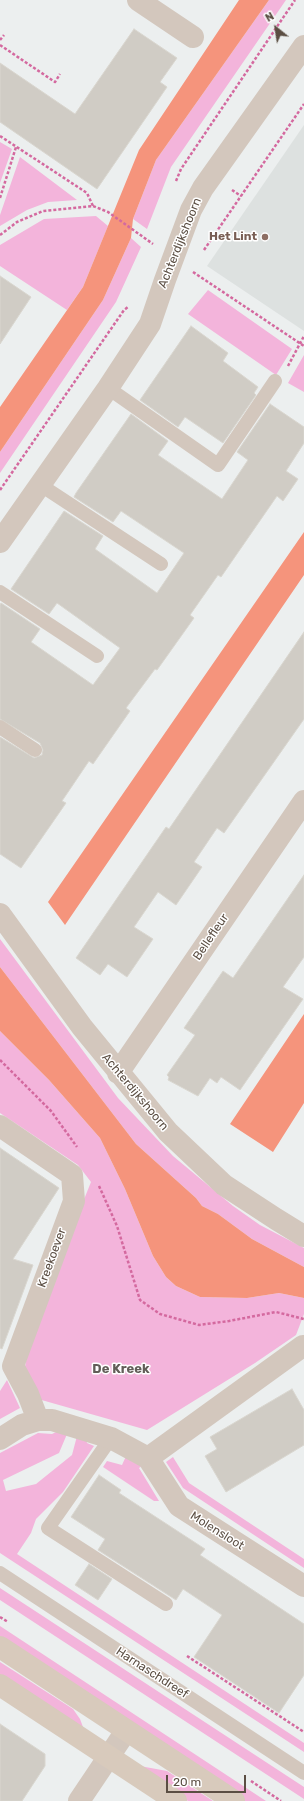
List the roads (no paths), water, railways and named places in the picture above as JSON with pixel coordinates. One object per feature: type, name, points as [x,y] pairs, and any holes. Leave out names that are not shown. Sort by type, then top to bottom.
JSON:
[{"type":"street","points":[[138,0],[193,37]]},
{"type":"street","name":"Achterdijkshoorn","points":[[0,542],[39,484],[108,388],[150,324],[191,210],[203,188],[304,46]]},
{"type":"street","name":"Bellefleur","points":[[118,1073],[304,801]]},
{"type":"street","name":"Achterdijkshoorn","points":[[0,914],[82,1028],[168,1132],[224,1185],[304,1236]]},
{"type":"street","name":"Kreekoever","points":[[0,1126],[72,1175],[74,1201],[13,1366],[28,1394],[38,1420]]},
{"type":"street","points":[[148,1458],[303,1346]]},
{"type":"street","name":"Molensloot","points":[[0,1439],[22,1425],[38,1420],[52,1420],[111,1438],[148,1458],[179,1506],[304,1586]]},
{"type":"street","points":[[0,1647],[234,1801]]},
{"type":"street","points":[[0,1685],[176,1801]]},
{"type":"street","points":[[79,1801],[110,1757],[126,1731]]},
{"type":"lane","points":[[108,388],[218,465],[275,381]]},
{"type":"lane","points":[[39,484],[161,564]]},
{"type":"lane","points":[[0,592],[97,656]]},
{"type":"lane","points":[[0,727],[34,750]]},
{"type":"lane","points":[[111,1438],[48,1528],[166,1604]]},
{"type":"lane","name":"Harnaschdreef","points":[[0,1573],[304,1773]]},
{"type":"place","name":"Het Lint","points":[[265,237]]},
{"type":"district","name":"De Kreek","points":[[121,1369]]}]
